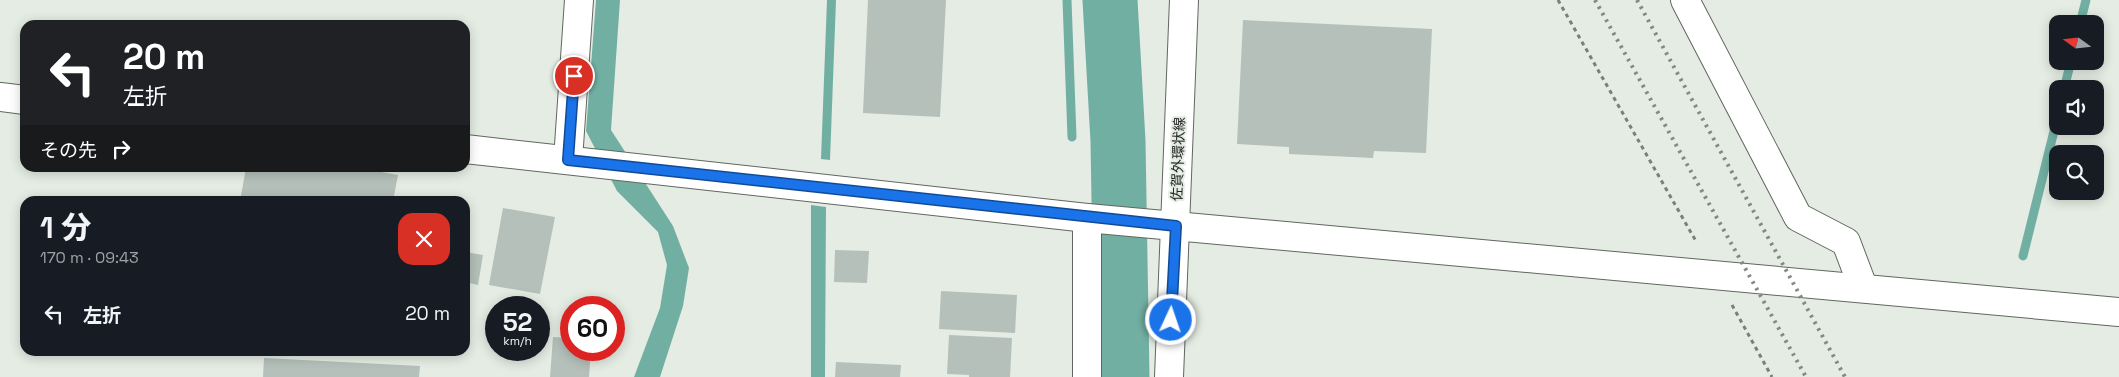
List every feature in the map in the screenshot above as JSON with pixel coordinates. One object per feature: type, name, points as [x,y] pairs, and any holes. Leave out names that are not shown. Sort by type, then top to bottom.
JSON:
[{"type":"street","points":[[579,0],[580,162]]},
{"type":"street","name":"佐賀外環状線","points":[[1168,377],[1176,226],[1184,0]]},
{"type":"street","points":[[1685,0],[1798,217],[1846,242],[1863,287]]},
{"type":"street","points":[[0,97],[20,99]]},
{"type":"street","points":[[470,150],[1087,218],[1863,287],[2119,312]]},
{"type":"street","points":[[1087,218],[1087,377]]},
{"type":"path","points":[[1558,0],[1772,377]]},
{"type":"water","points":[[596,0],[620,0],[611,130],[673,226],[689,268],[683,306],[660,377],[634,377],[660,308],[667,265],[658,232],[617,191],[586,131]]},
{"type":"water","points":[[827,0],[836,0],[830,160],[821,159]]},
{"type":"water","points":[[1090,0],[1132,0],[1137,176],[1118,185],[1096,182]]},
{"type":"water","points":[[811,205],[826,207],[825,377],[811,377]]},
{"type":"water","points":[[1099,253],[1118,253],[1141,272],[1141,377],[1099,377]]},
{"type":"building","points":[[868,0],[946,0],[940,117],[863,113]]},
{"type":"building","points":[[1243,20],[1432,29],[1426,153],[1374,151],[1373,158],[1289,154],[1289,147],[1237,144]]},
{"type":"building","points":[[245,172],[381,172],[398,175],[394,196],[241,196]]},
{"type":"building","points":[[503,208],[555,217],[540,294],[489,285]]},
{"type":"building","points":[[835,250],[869,251],[867,283],[834,282]]},
{"type":"building","points":[[470,253],[483,255],[478,285],[470,283]]},
{"type":"building","points":[[941,291],[1017,295],[1015,333],[939,329]]},
{"type":"building","points":[[949,335],[1012,338],[1010,377],[969,377],[969,375],[947,374]]},
{"type":"building","points":[[553,337],[560,337],[560,361],[590,361],[589,377],[550,377]]},
{"type":"building","points":[[264,358],[420,366],[419,377],[263,377]]},
{"type":"building","points":[[836,362],[901,365],[900,377],[835,377]]},
{"type":"waterway","points":[[1067,0],[1072,137]]},
{"type":"waterway","points":[[1110,0],[1118,141],[1122,377]]},
{"type":"waterway","points":[[2082,15],[2086,0]]},
{"type":"waterway","points":[[2066,80],[2069,70]]},
{"type":"waterway","points":[[2023,256],[2053,135]]},
{"type":"railway","points":[[1595,0],[1806,377]]},
{"type":"railway","points":[[1637,0],[1845,377]]},
{"type":"route","points":[[574,76],[568,160],[1087,218],[1176,226],[1171,320]]}]
